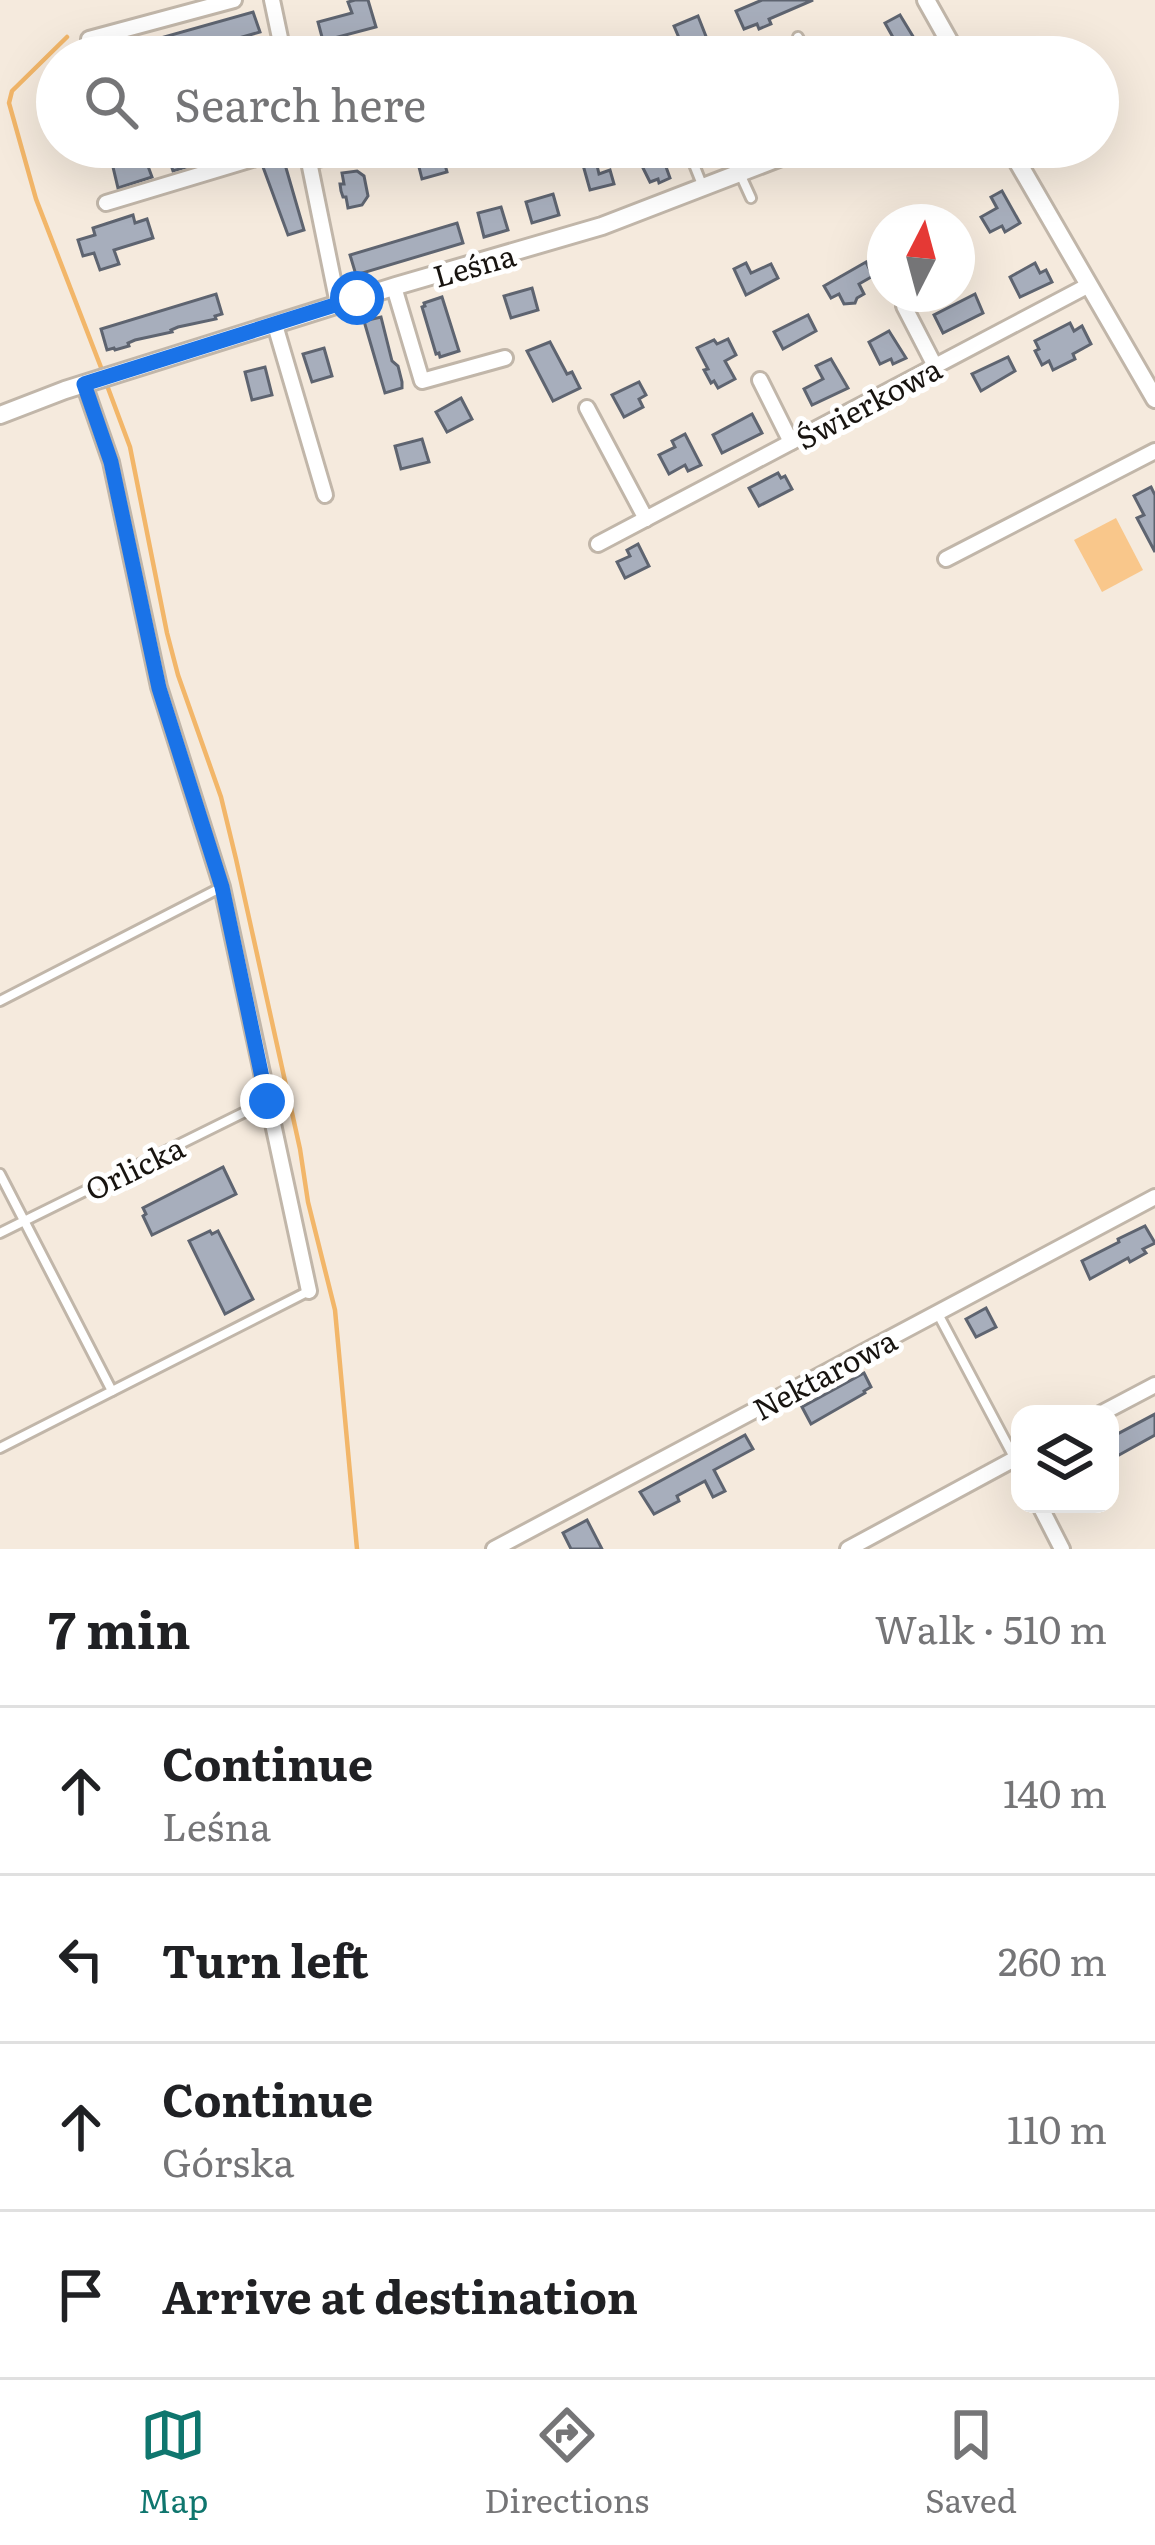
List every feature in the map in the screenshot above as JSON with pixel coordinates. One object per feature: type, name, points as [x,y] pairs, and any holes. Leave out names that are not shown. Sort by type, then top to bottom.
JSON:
[{"type":"street","points":[[100,36],[234,0]]},
{"type":"street","points":[[272,0],[280,36]]},
{"type":"street","points":[[926,0],[946,36]]},
{"type":"street","points":[[106,203],[222,168]]},
{"type":"street","points":[[311,168],[338,304]]},
{"type":"street","name":"Leśna","points":[[0,415],[338,304],[602,226],[757,168]]},
{"type":"street","points":[[1021,168],[1155,399]]},
{"type":"street","name":"Świerkowa","points":[[598,544],[1089,285]]},
{"type":"street","points":[[394,287],[422,381],[505,358]]},
{"type":"street","points":[[907,312],[935,366]]},
{"type":"street","points":[[275,325],[325,495]]},
{"type":"street","points":[[760,380],[791,442]]},
{"type":"street","points":[[84,384],[111,462],[159,688],[222,887],[309,1291]]},
{"type":"street","points":[[587,408],[646,519]]},
{"type":"street","points":[[946,559],[1155,451]]},
{"type":"street","name":"Nektarowa","points":[[494,1549],[1155,1198]]},
{"type":"street","points":[[1117,1405],[1155,1385]]},
{"type":"street","points":[[848,1549],[1011,1465]]},
{"type":"street","points":[[1044,1513],[1062,1549]]},
{"type":"lane","points":[[696,168],[704,189]]},
{"type":"lane","points":[[740,175],[751,198]]},
{"type":"lane","points":[[0,1001],[222,887]]},
{"type":"lane","name":"Orlicka","points":[[0,1233],[267,1101]]},
{"type":"lane","points":[[0,1174],[112,1391]]},
{"type":"lane","points":[[0,1448],[309,1291]]},
{"type":"lane","points":[[937,1313],[1011,1448]]},
{"type":"shaded area","points":[[1116,518],[1143,570],[1102,592],[1074,540]]},
{"type":"building","points":[[368,0],[376,27],[322,36],[318,22],[352,13],[348,2]]},
{"type":"building","points":[[762,0],[813,0],[769,19],[771,24],[744,29],[736,11]]},
{"type":"building","points":[[253,12],[260,32],[246,36],[168,36]]},
{"type":"building","points":[[900,15],[913,36],[892,36],[885,23]]},
{"type":"building","points":[[698,16],[706,36],[678,36],[674,26]]},
{"type":"building","points":[[113,168],[149,168],[152,177],[118,188]]},
{"type":"building","points":[[263,168],[286,168],[304,230],[288,235]]},
{"type":"building","points":[[419,168],[446,168],[447,172],[422,179]]},
{"type":"building","points":[[584,168],[598,168],[599,174],[610,170],[614,184],[590,190]]},
{"type":"building","points":[[643,168],[666,168],[670,178],[650,182]]},
{"type":"building","points":[[357,171],[364,176],[368,196],[362,205],[348,208],[341,191],[342,173]]},
{"type":"building","points":[[1002,191],[1020,223],[1005,232],[1002,226],[990,232],[981,217],[997,208],[991,197]]},
{"type":"building","points":[[553,194],[559,215],[532,223],[526,202]]},
{"type":"building","points":[[501,207],[508,230],[484,237],[478,213]]},
{"type":"building","points":[[133,215],[135,223],[147,219],[153,238],[114,250],[119,264],[100,270],[94,253],[83,256],[78,240],[95,235],[93,228]]},
{"type":"building","points":[[457,223],[463,243],[356,275],[350,255]]},
{"type":"building","points":[[866,262],[867,279],[859,284],[864,294],[855,303],[844,304],[839,294],[831,298],[824,286]]},
{"type":"building","points":[[746,263],[751,273],[771,264],[778,278],[746,295],[734,269]]},
{"type":"building","points":[[1035,263],[1052,282],[1020,297],[1010,277]]},
{"type":"building","points":[[532,288],[538,310],[511,318],[504,296]]},
{"type":"building","points":[[216,294],[222,314],[216,319],[107,350],[101,329]]},
{"type":"building","points":[[975,294],[983,313],[943,333],[934,315],[975,312]]},
{"type":"building","points":[[442,297],[459,351],[440,357],[422,307]]},
{"type":"building","points":[[808,315],[816,331],[783,349],[774,332]]},
{"type":"building","points":[[381,317],[402,382],[402,388],[385,393],[364,321]]},
{"type":"building","points":[[1070,323],[1074,331],[1082,326],[1091,344],[1053,370],[1049,361],[1042,365],[1035,341]]},
{"type":"building","points":[[889,331],[906,358],[880,364],[869,342]]},
{"type":"building","points":[[728,339],[736,355],[725,361],[735,379],[718,388],[704,370],[708,369],[697,348]]},
{"type":"building","points":[[550,342],[580,388],[553,401],[527,351]]},
{"type":"building","points":[[324,348],[332,376],[312,382],[303,354]]},
{"type":"building","points":[[1008,357],[1015,371],[981,391],[972,374]]},
{"type":"building","points":[[831,359],[848,388],[812,405],[804,389],[823,379],[816,366]]},
{"type":"building","points":[[265,367],[272,395],[252,400],[245,372]]},
{"type":"building","points":[[639,382],[646,395],[639,399],[643,407],[624,417],[612,395]]},
{"type":"building","points":[[461,398],[472,419],[447,432],[436,412]]},
{"type":"building","points":[[752,414],[762,433],[722,453],[713,435]]},
{"type":"building","points":[[685,434],[701,465],[688,471],[685,465],[669,474],[659,455],[675,447],[672,441]]},
{"type":"building","points":[[422,439],[429,462],[401,469],[395,446]]},
{"type":"building","points":[[778,473],[792,489],[759,506],[749,488]]},
{"type":"building","points":[[1151,487],[1155,552],[1137,518],[1144,515],[1134,496]]},
{"type":"building","points":[[638,544],[649,566],[625,578],[617,562],[630,556],[627,550]]},
{"type":"building","points":[[223,1167],[236,1194],[152,1235],[143,1208]]},
{"type":"building","points":[[1145,1226],[1155,1243],[1143,1249],[1146,1253],[1090,1279],[1082,1261]]},
{"type":"building","points":[[218,1231],[253,1299],[225,1314],[189,1241]]},
{"type":"building","points":[[986,1308],[996,1327],[976,1337],[966,1319]]},
{"type":"building","points":[[864,1373],[871,1387],[865,1393],[811,1424],[802,1407]]},
{"type":"building","points":[[1155,1414],[1155,1435],[1119,1455],[1119,1433]]},
{"type":"building","points":[[745,1435],[753,1449],[714,1470],[725,1491],[713,1497],[705,1481],[654,1514],[640,1492]]},
{"type":"building","points":[[587,1520],[602,1549],[571,1549],[563,1533]]},
{"type":"waterway","points":[[36,67],[12,91],[9,103],[36,199],[102,370]]},
{"type":"waterway","points":[[108,388],[130,447],[178,675],[221,797],[335,1310],[357,1549]]},
{"type":"route","points":[[267,1101],[222,887],[159,688],[111,462],[84,384],[357,298]]}]
